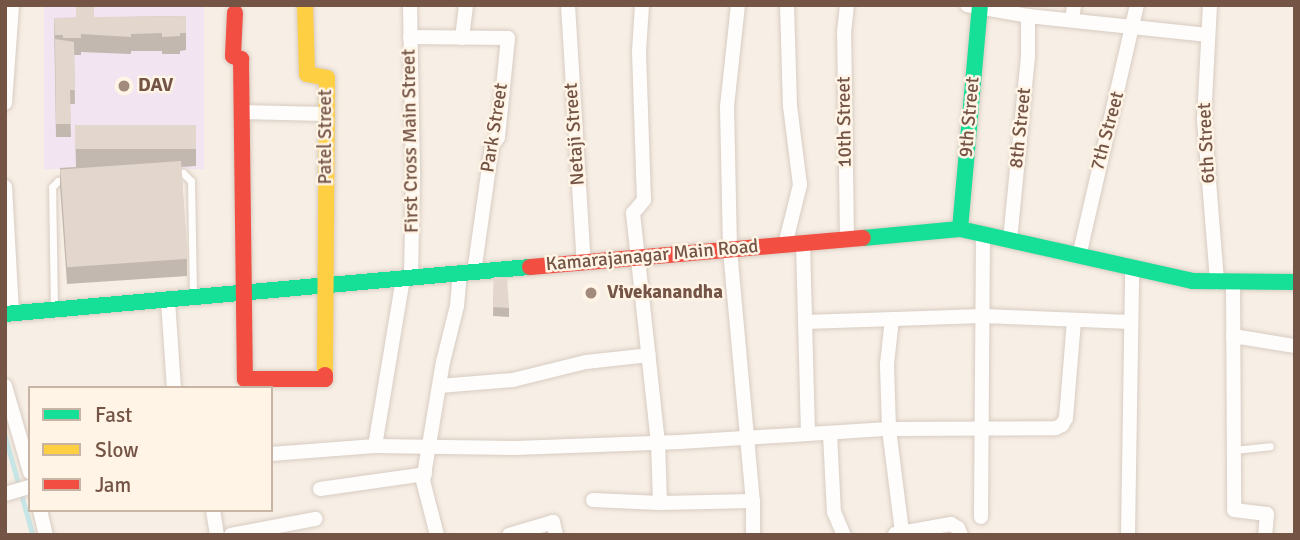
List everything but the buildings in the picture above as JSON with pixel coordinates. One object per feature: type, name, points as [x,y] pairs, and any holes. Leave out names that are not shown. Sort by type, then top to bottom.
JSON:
[{"type":"main road","name":"Patel Street","points":[[245,384],[325,379],[327,78],[307,74],[305,5]]},
{"type":"main road","name":"9th Street","points":[[960,229],[976,6]]},
{"type":"main road","points":[[235,13],[233,55],[241,58],[245,384]]},
{"type":"main road","name":"Kamarajanagar Main Road","points":[[9,313],[960,229],[1192,281],[1295,282]]},
{"type":"street","points":[[5,103],[12,5]]},
{"type":"street","name":"First Cross Main Street","points":[[375,446],[407,278],[413,174],[410,5]]},
{"type":"street","points":[[463,38],[466,5]]},
{"type":"street","name":"Netaji Street","points":[[568,5],[584,262]]},
{"type":"street","points":[[642,5],[639,51],[644,200],[633,213],[658,442],[660,503]]},
{"type":"street","points":[[738,5],[727,106],[730,250],[748,439],[753,535]]},
{"type":"street","points":[[785,245],[800,185],[790,106],[787,5]]},
{"type":"street","name":"10th Street","points":[[847,5],[844,33],[847,239]]},
{"type":"street","name":"7th Street","points":[[1079,256],[1137,5]]},
{"type":"street","name":"6th Street","points":[[1210,5],[1204,119],[1233,336],[1234,510],[1267,514],[1265,535]]},
{"type":"street","points":[[976,6],[1028,16],[1073,13],[1132,27],[1208,35]]},
{"type":"street","name":"8th Street","points":[[1010,240],[1028,56],[1028,16]]},
{"type":"street","name":"Park Street","points":[[410,37],[508,38],[498,137],[492,146],[467,273]]},
{"type":"street","points":[[242,112],[325,114]]},
{"type":"street","points":[[5,187],[9,313]]},
{"type":"street","points":[[981,517],[983,234]]},
{"type":"street","points":[[803,243],[808,434]]},
{"type":"street","points":[[1128,535],[1132,268]]},
{"type":"street","points":[[437,535],[423,481],[439,386],[467,273]]},
{"type":"street","points":[[168,301],[174,386]]},
{"type":"street","points":[[805,322],[983,316],[1131,322]]},
{"type":"street","points":[[892,319],[887,364],[897,533],[951,524],[958,528],[961,535]]},
{"type":"street","points":[[273,454],[375,446],[515,448],[748,439],[889,429],[1056,428],[1065,422],[1074,320]]},
{"type":"street","points":[[1233,336],[1295,346]]},
{"type":"street","points":[[439,386],[513,380],[586,362],[649,355]]},
{"type":"street","points":[[6,394],[28,463]]},
{"type":"street","points":[[830,434],[834,512],[844,535]]},
{"type":"street","points":[[320,489],[425,474]]},
{"type":"street","points":[[10,493],[28,488]]},
{"type":"street","points":[[593,500],[660,503],[753,501]]},
{"type":"street","points":[[40,512],[46,535]]},
{"type":"street","points":[[213,512],[217,535]]},
{"type":"street","points":[[231,535],[315,519]]},
{"type":"street","points":[[509,535],[555,528]]},
{"type":"lane","points":[[169,174],[183,173],[191,181],[193,298]]},
{"type":"lane","points":[[54,310],[52,187],[58,181],[85,179]]},
{"type":"lane","points":[[1233,450],[1270,446]]},
{"type":"shaded area","name":"DAV","points":[[44,5],[204,5],[204,169],[44,169]]},
{"type":"waterway","points":[[5,435],[33,535]]},
{"type":"traffic: fast","points":[[960,229],[980,5]]},
{"type":"traffic: fast","points":[[863,238],[960,229],[1192,281],[1295,282]]},
{"type":"traffic: fast","points":[[5,314],[530,267]]},
{"type":"traffic: slow","points":[[305,5],[307,74],[327,78],[325,375]]},
{"type":"traffic: jam","points":[[235,13],[233,56],[241,59],[245,379],[325,379],[325,375]]},
{"type":"traffic: jam","points":[[530,267],[863,238]]},
{"type":"place","name":"DAV","points":[[124,86]]},
{"type":"place","name":"Vivekanandha","points":[[591,293]]}]
